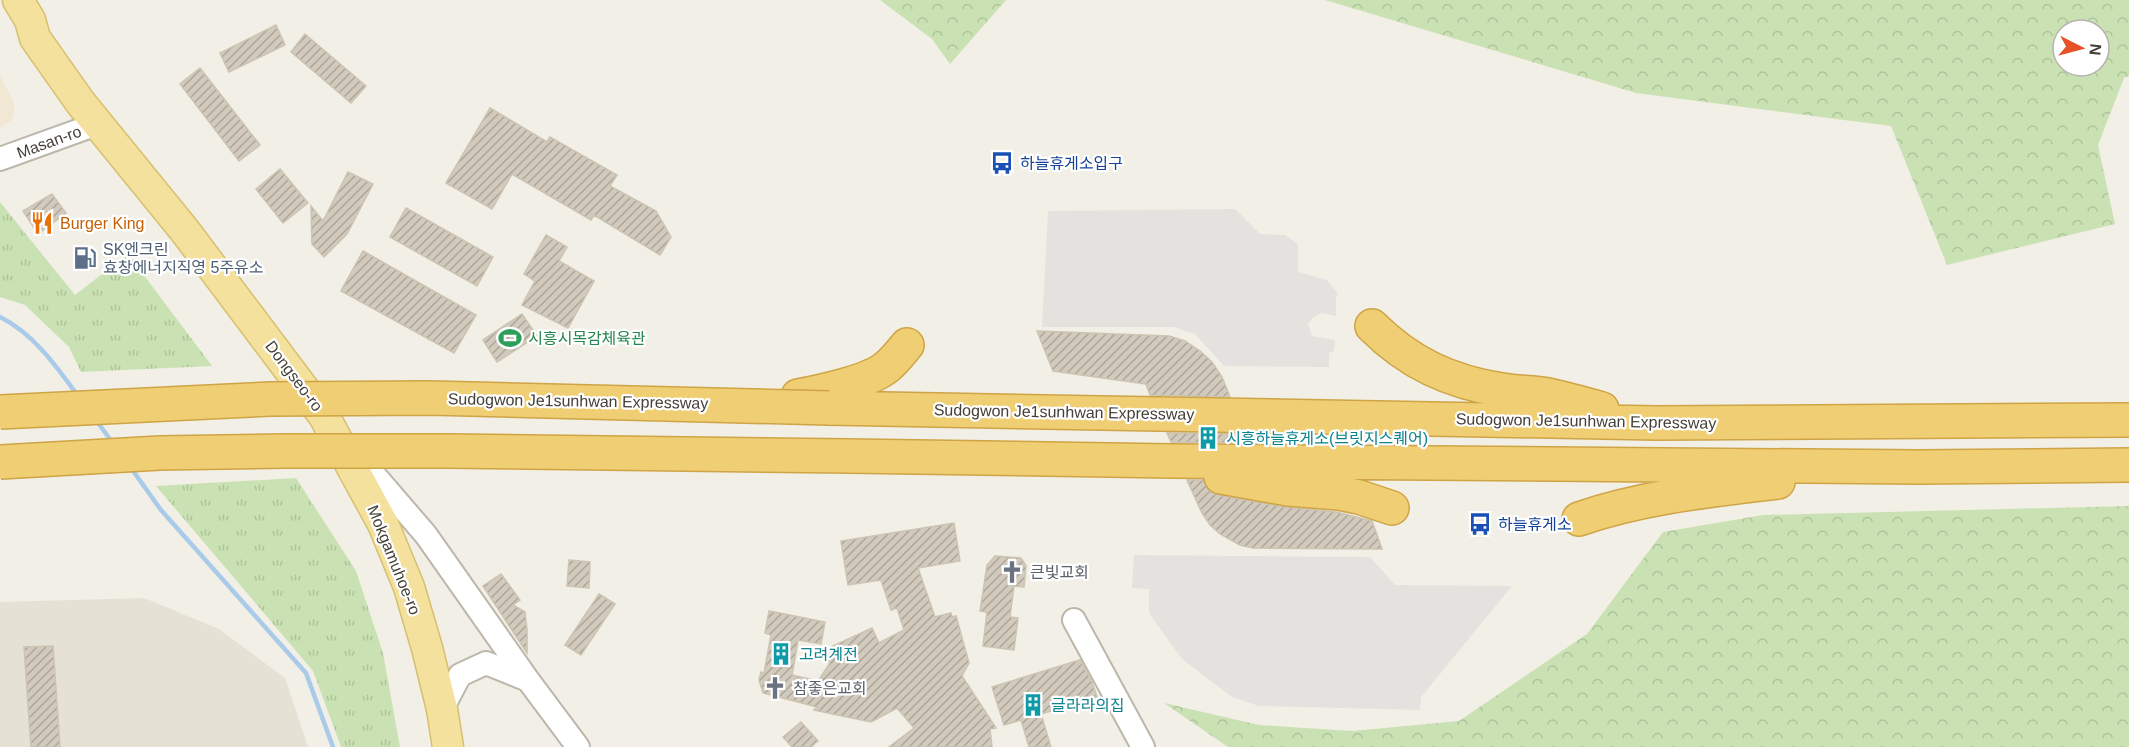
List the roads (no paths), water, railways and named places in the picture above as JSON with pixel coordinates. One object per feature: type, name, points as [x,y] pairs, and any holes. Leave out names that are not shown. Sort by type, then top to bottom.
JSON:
[{"type":"highway","points":[[1371,326],[1413,361],[1460,381],[1502,390],[1546,394],[1656,423]]},
{"type":"highway","points":[[709,404],[775,399],[828,389],[884,370],[907,345]]},
{"type":"highway","name":"Sudogwon Je1sunhwan Expressway","points":[[0,412],[271,399],[430,398],[829,408],[1656,423],[2129,420]]},
{"type":"highway","points":[[0,462],[160,453],[448,451],[1918,467],[2129,465]]},
{"type":"highway","points":[[1130,460],[1288,489],[1359,497],[1392,508]]},
{"type":"highway","points":[[1580,519],[1603,511],[1663,498],[1774,482],[1918,467]]},
{"type":"main road","name":"Dongseo-ro","points":[[18,0],[30,20],[35,38],[97,124],[126,156],[185,231],[324,416]]},
{"type":"main road","name":"Mokgamuhoe-ro","points":[[324,416],[383,524],[409,587],[427,648],[442,710],[448,747]]},
{"type":"street","name":"Masan-ro","points":[[0,159],[97,124]]},
{"type":"street","name":"Dongseo-ro","points":[[324,416],[426,535],[578,747]]},
{"type":"street","points":[[1074,620],[1143,747]]},
{"type":"street","points":[[442,710],[460,675],[486,663],[528,680]]},
{"type":"waterway","points":[[0,317],[34,341],[78,396]]},
{"type":"waterway","points":[[96,420],[112,442]]},
{"type":"waterway","points":[[131,468],[161,510],[306,673],[333,747]]},
{"type":"place","name":"하늘휴게소입구","points":[[1002,163]]},
{"type":"place","name":"Burger King","points":[[42,223]]},
{"type":"place","name":"SK엔크린 효창에너지직영 5주유소","points":[[85,258]]},
{"type":"place","name":"시흥시목감체육관","points":[[510,338]]},
{"type":"place","name":"시흥하늘휴게소(브릿지스퀘어)","points":[[1208,438]]},
{"type":"place","name":"하늘휴게소","points":[[1480,524]]},
{"type":"place","name":"큰빛교회","points":[[1012,572]]},
{"type":"place","name":"고려계전","points":[[781,654]]},
{"type":"place","name":"참좋은교회","points":[[775,688]]},
{"type":"place","name":"글라라의집","points":[[1033,705]]}]
